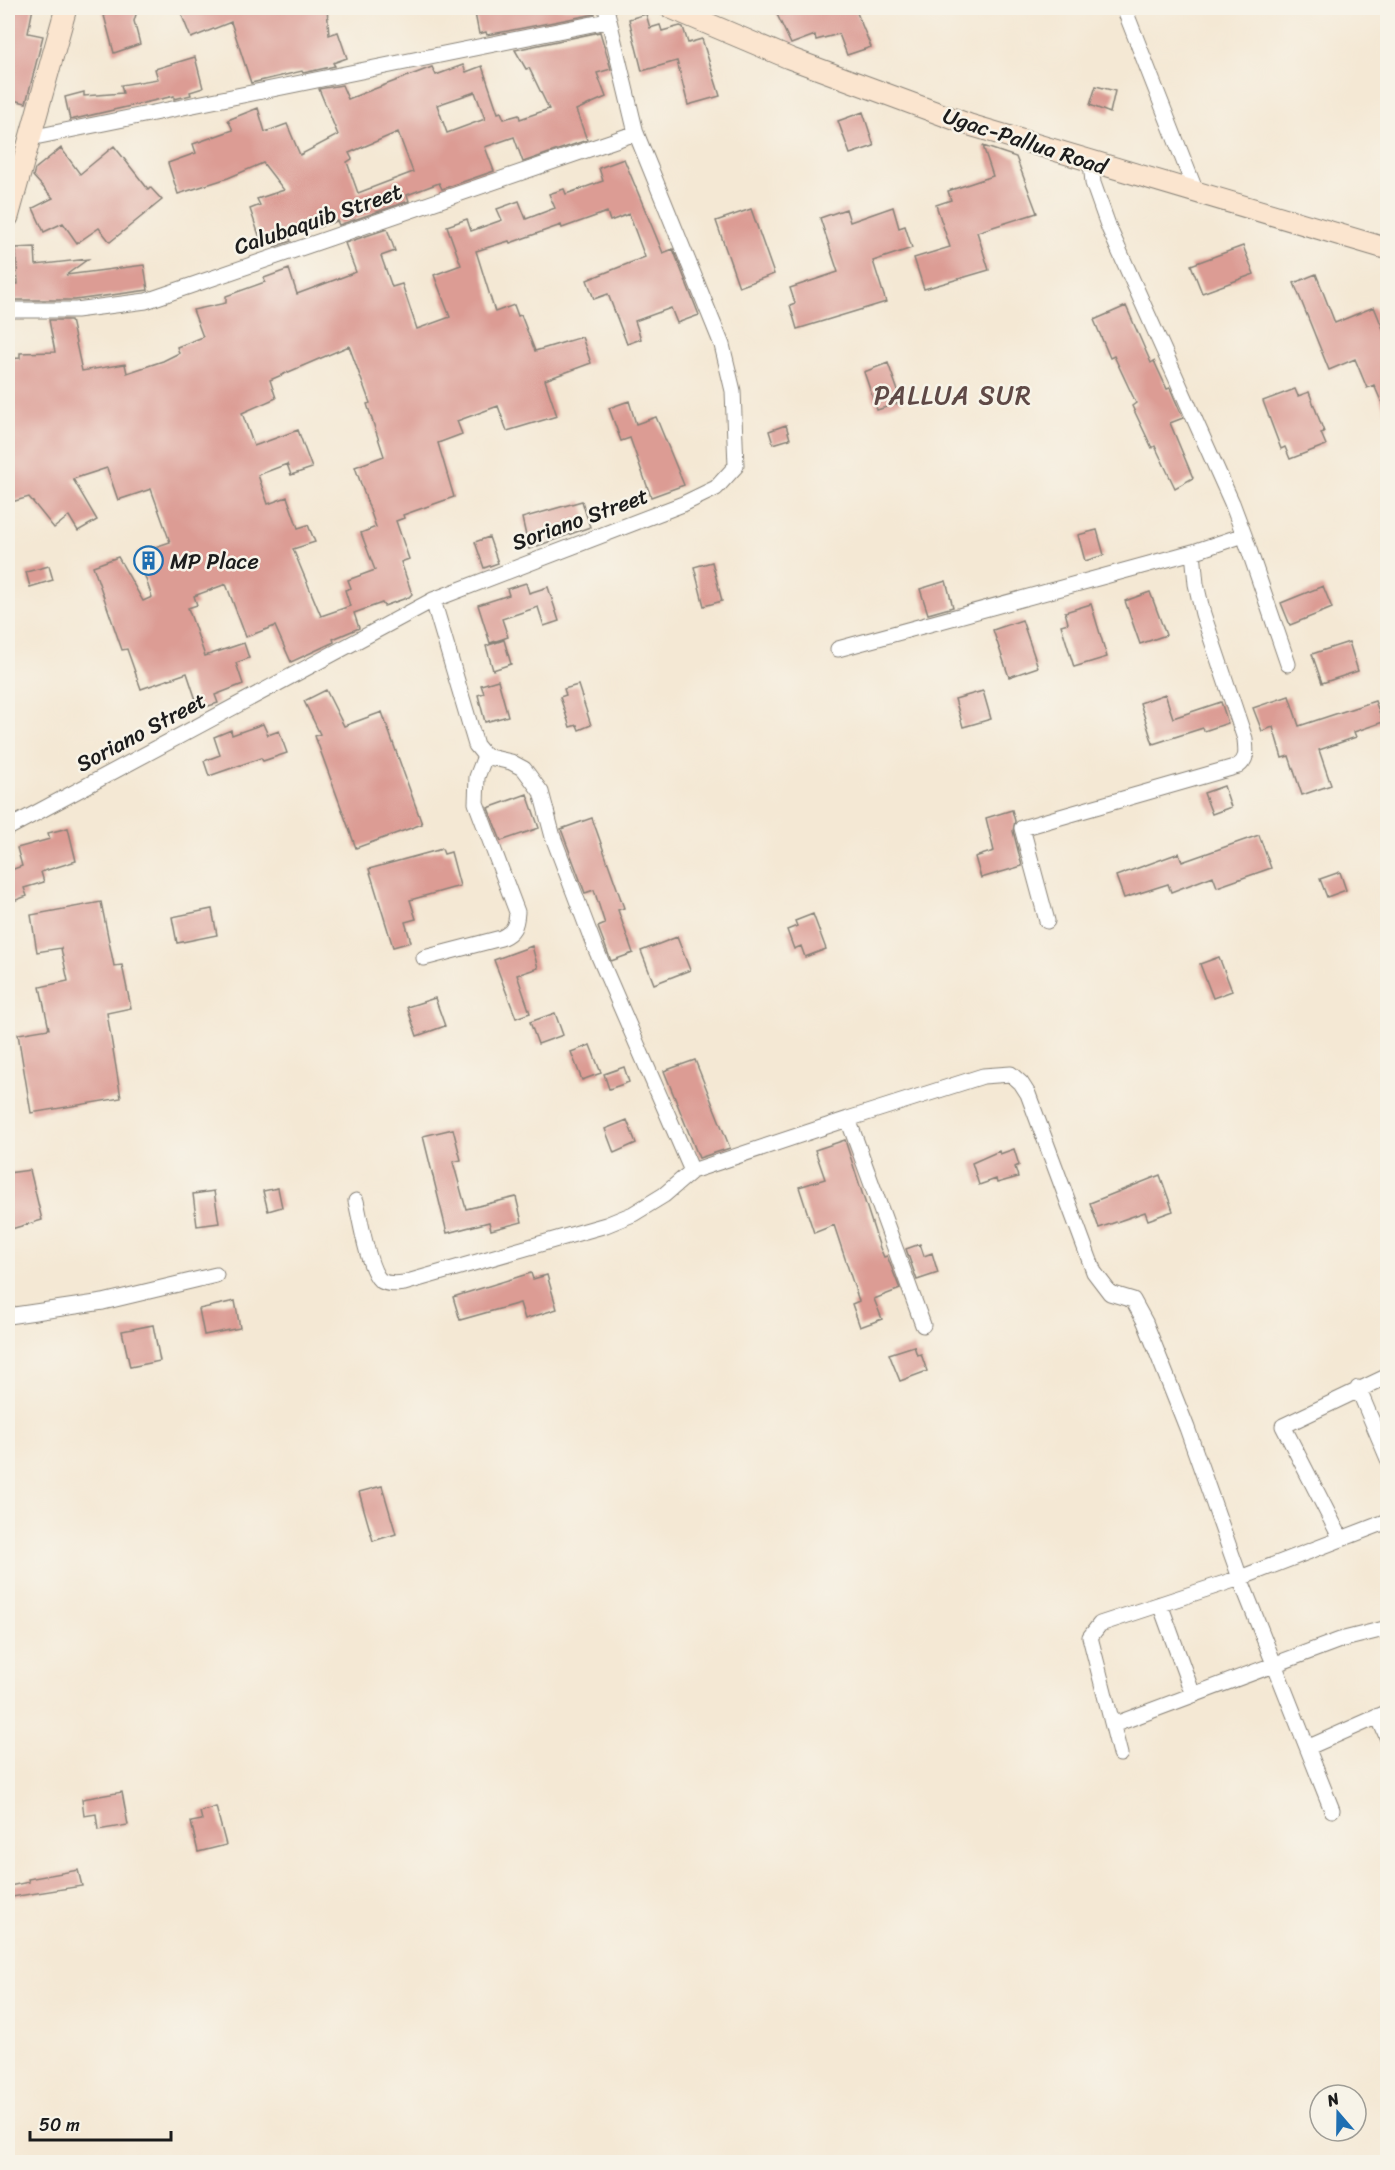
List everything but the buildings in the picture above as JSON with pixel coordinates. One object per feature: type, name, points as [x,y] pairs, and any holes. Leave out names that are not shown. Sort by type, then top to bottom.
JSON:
[{"type":"street","points":[[8,217],[66,8]]},
{"type":"street","name":"Ugac-Pallua Road","points":[[671,8],[832,74],[970,125],[1388,249]]},
{"type":"street","points":[[1124,8],[1196,192]]},
{"type":"street","points":[[30,138],[607,14]]},
{"type":"street","name":"Soriano Street","points":[[8,828],[433,600],[683,504],[716,488],[736,466],[733,390],[722,345],[636,133],[607,14]]},
{"type":"street","name":"Calubaquib Street","points":[[8,309],[76,310],[146,302],[636,133]]},
{"type":"street","points":[[1091,162],[1093,183],[1109,228],[1233,503],[1288,664]]},
{"type":"street","points":[[838,649],[1193,552],[1244,535]]},
{"type":"street","points":[[1047,921],[1022,828],[1238,766],[1244,762],[1247,755],[1245,739],[1196,585],[1193,552]]},
{"type":"street","points":[[433,600],[476,746],[485,756],[511,762],[524,770],[541,792],[553,837],[594,945],[692,1171]]},
{"type":"street","points":[[424,958],[501,938],[511,933],[516,926],[517,912],[476,803],[477,777],[485,756]]},
{"type":"street","points":[[356,1201],[374,1269],[380,1280],[390,1284],[404,1283],[606,1225],[633,1214],[664,1195],[692,1171],[983,1076],[1011,1074],[1021,1083],[1094,1272],[1110,1293],[1133,1300],[1144,1322],[1187,1428],[1240,1578],[1309,1747],[1332,1810]]},
{"type":"street","points":[[848,1119],[922,1325]]},
{"type":"street","points":[[8,1316],[102,1302],[216,1275]]},
{"type":"street","points":[[1341,1539],[1283,1426],[1358,1388],[1388,1376]]},
{"type":"street","points":[[1358,1388],[1388,1459]]},
{"type":"street","points":[[1120,1754],[1090,1637],[1100,1623],[1240,1578],[1388,1521]]},
{"type":"street","points":[[1160,1604],[1194,1695]]},
{"type":"street","points":[[1113,1725],[1340,1640],[1388,1628]]},
{"type":"street","points":[[1309,1747],[1383,1714],[1388,1739]]},
{"type":"place","name":"MP Place","points":[[149,561]]},
{"type":"district","name":"PALLUA SUR","points":[[953,395]]}]
